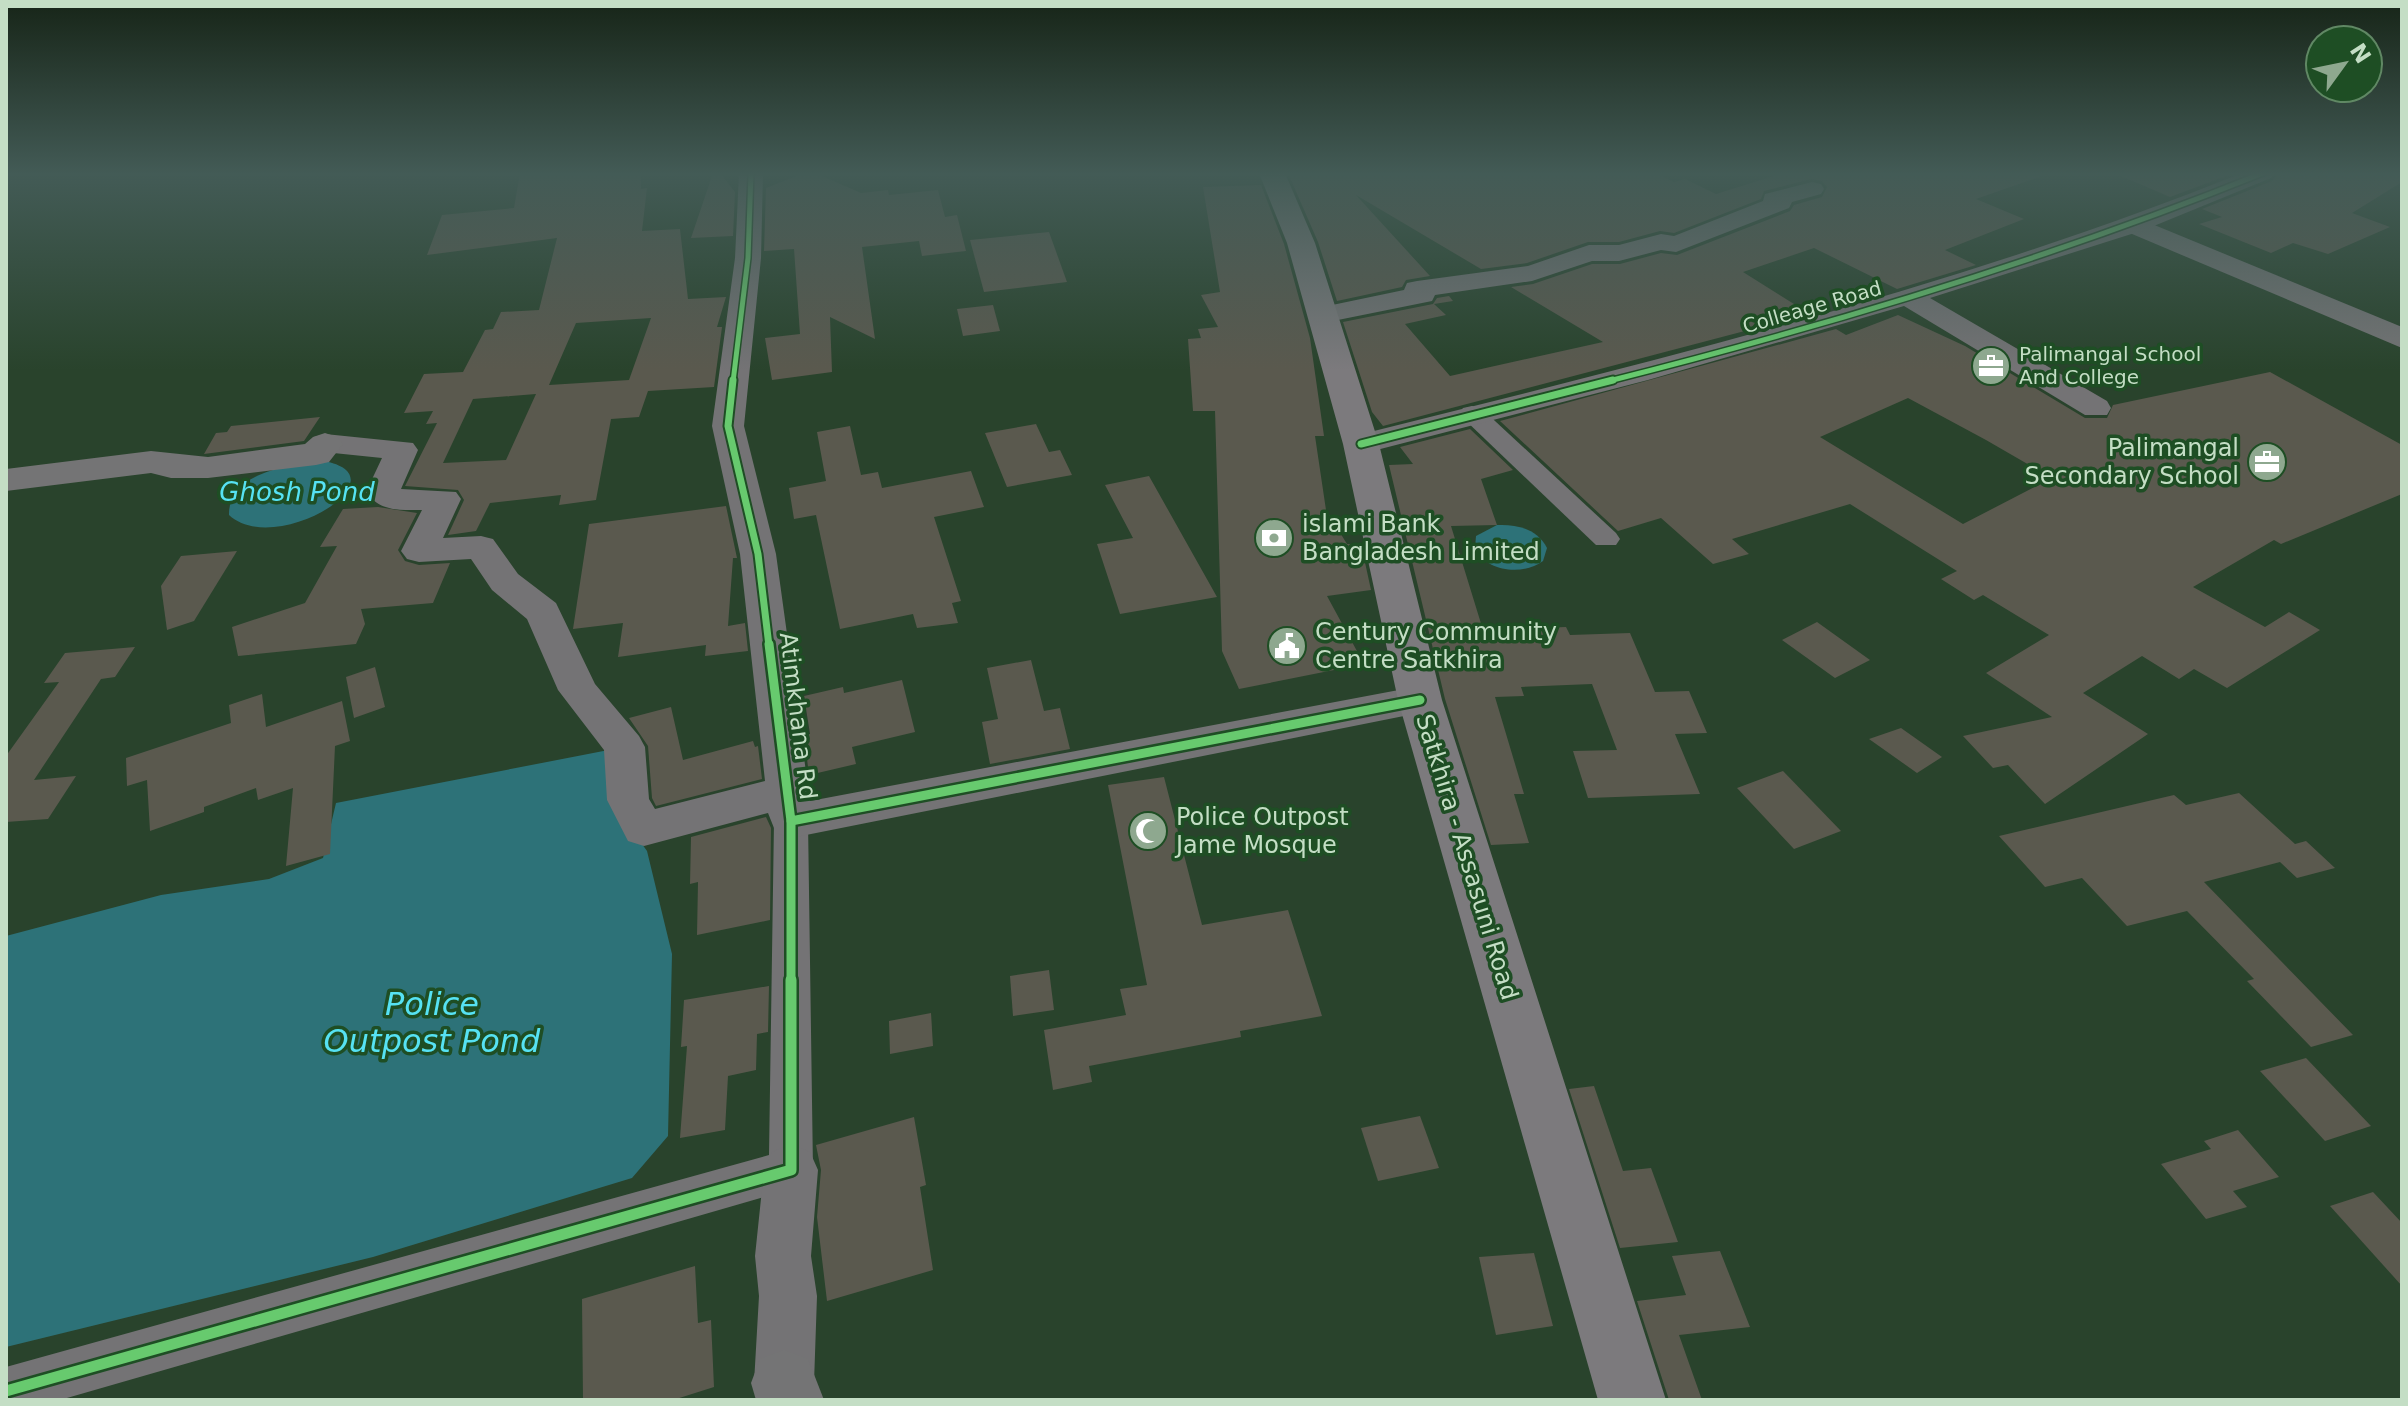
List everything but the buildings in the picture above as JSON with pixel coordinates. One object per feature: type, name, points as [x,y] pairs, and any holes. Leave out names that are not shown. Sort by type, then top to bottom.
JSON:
[{"type":"main road","name":"Satkhira - Assasuni Road","points":[[1299,239],[1361,444],[1420,700],[1632,1400]]},
{"type":"main road","points":[[2167,239],[2402,338]]},
{"type":"main road","points":[[6,480],[151,462],[168,462],[171,467],[192,469],[232,467],[287,456],[316,454],[325,444]]},
{"type":"street","name":"Atimkhana Rd","points":[[749,239],[728,426],[758,554],[789,806],[1420,700]]},
{"type":"street","points":[[1323,315],[1422,295],[1417,289],[1446,283],[1532,273],[1589,253],[1619,253],[1661,242],[1676,244],[1690,239]]},
{"type":"street","name":"Colleage Road","points":[[1361,444],[1472,413],[1637,374],[2091,239]]},
{"type":"street","points":[[1907,296],[2096,408]]},
{"type":"street","points":[[1472,413],[1606,539]]},
{"type":"street","points":[[325,444],[402,450],[383,492],[394,500],[444,499],[419,551],[481,547],[505,582],[543,612],[578,690],[624,747],[628,800],[644,829],[789,806],[791,1170],[783,1256],[788,1296],[787,1392]]},
{"type":"street","points":[[6,1391],[791,1170]]},
{"type":"water","name":"Ghosh Pond","points":[[324,461],[346,470],[351,482],[343,496],[325,510],[301,521],[275,527],[250,526],[229,515],[231,500],[250,480],[280,468]]},
{"type":"water","points":[[1497,525],[1519,527],[1538,536],[1547,548],[1543,561],[1516,570],[1496,567],[1487,562],[1475,548],[1476,536]]},
{"type":"water","name":"Police Outpost Pond","points":[[624,747],[622,816],[647,851],[672,954],[668,1136],[632,1178],[373,1257],[6,1347],[6,936],[161,895],[269,879],[323,858],[336,803]]},
{"type":"cycle path","points":[[749,239],[728,426],[758,554],[791,821],[1420,700]]},
{"type":"cycle path","points":[[1361,444],[1637,374],[1869,308],[2091,239]]},
{"type":"cycle path","points":[[6,1391],[791,1170],[791,821]]},
{"type":"place","name":"Palimangal School And College","points":[[1991,366]]},
{"type":"place","name":"Palimangal Secondary School","points":[[2267,462]]},
{"type":"place","name":"islami Bank Bangladesh Limited","points":[[1274,538]]},
{"type":"place","name":"Century Community Centre Satkhira","points":[[1287,646]]},
{"type":"place","name":"Police Outpost Jame Mosque","points":[[1148,831]]}]
